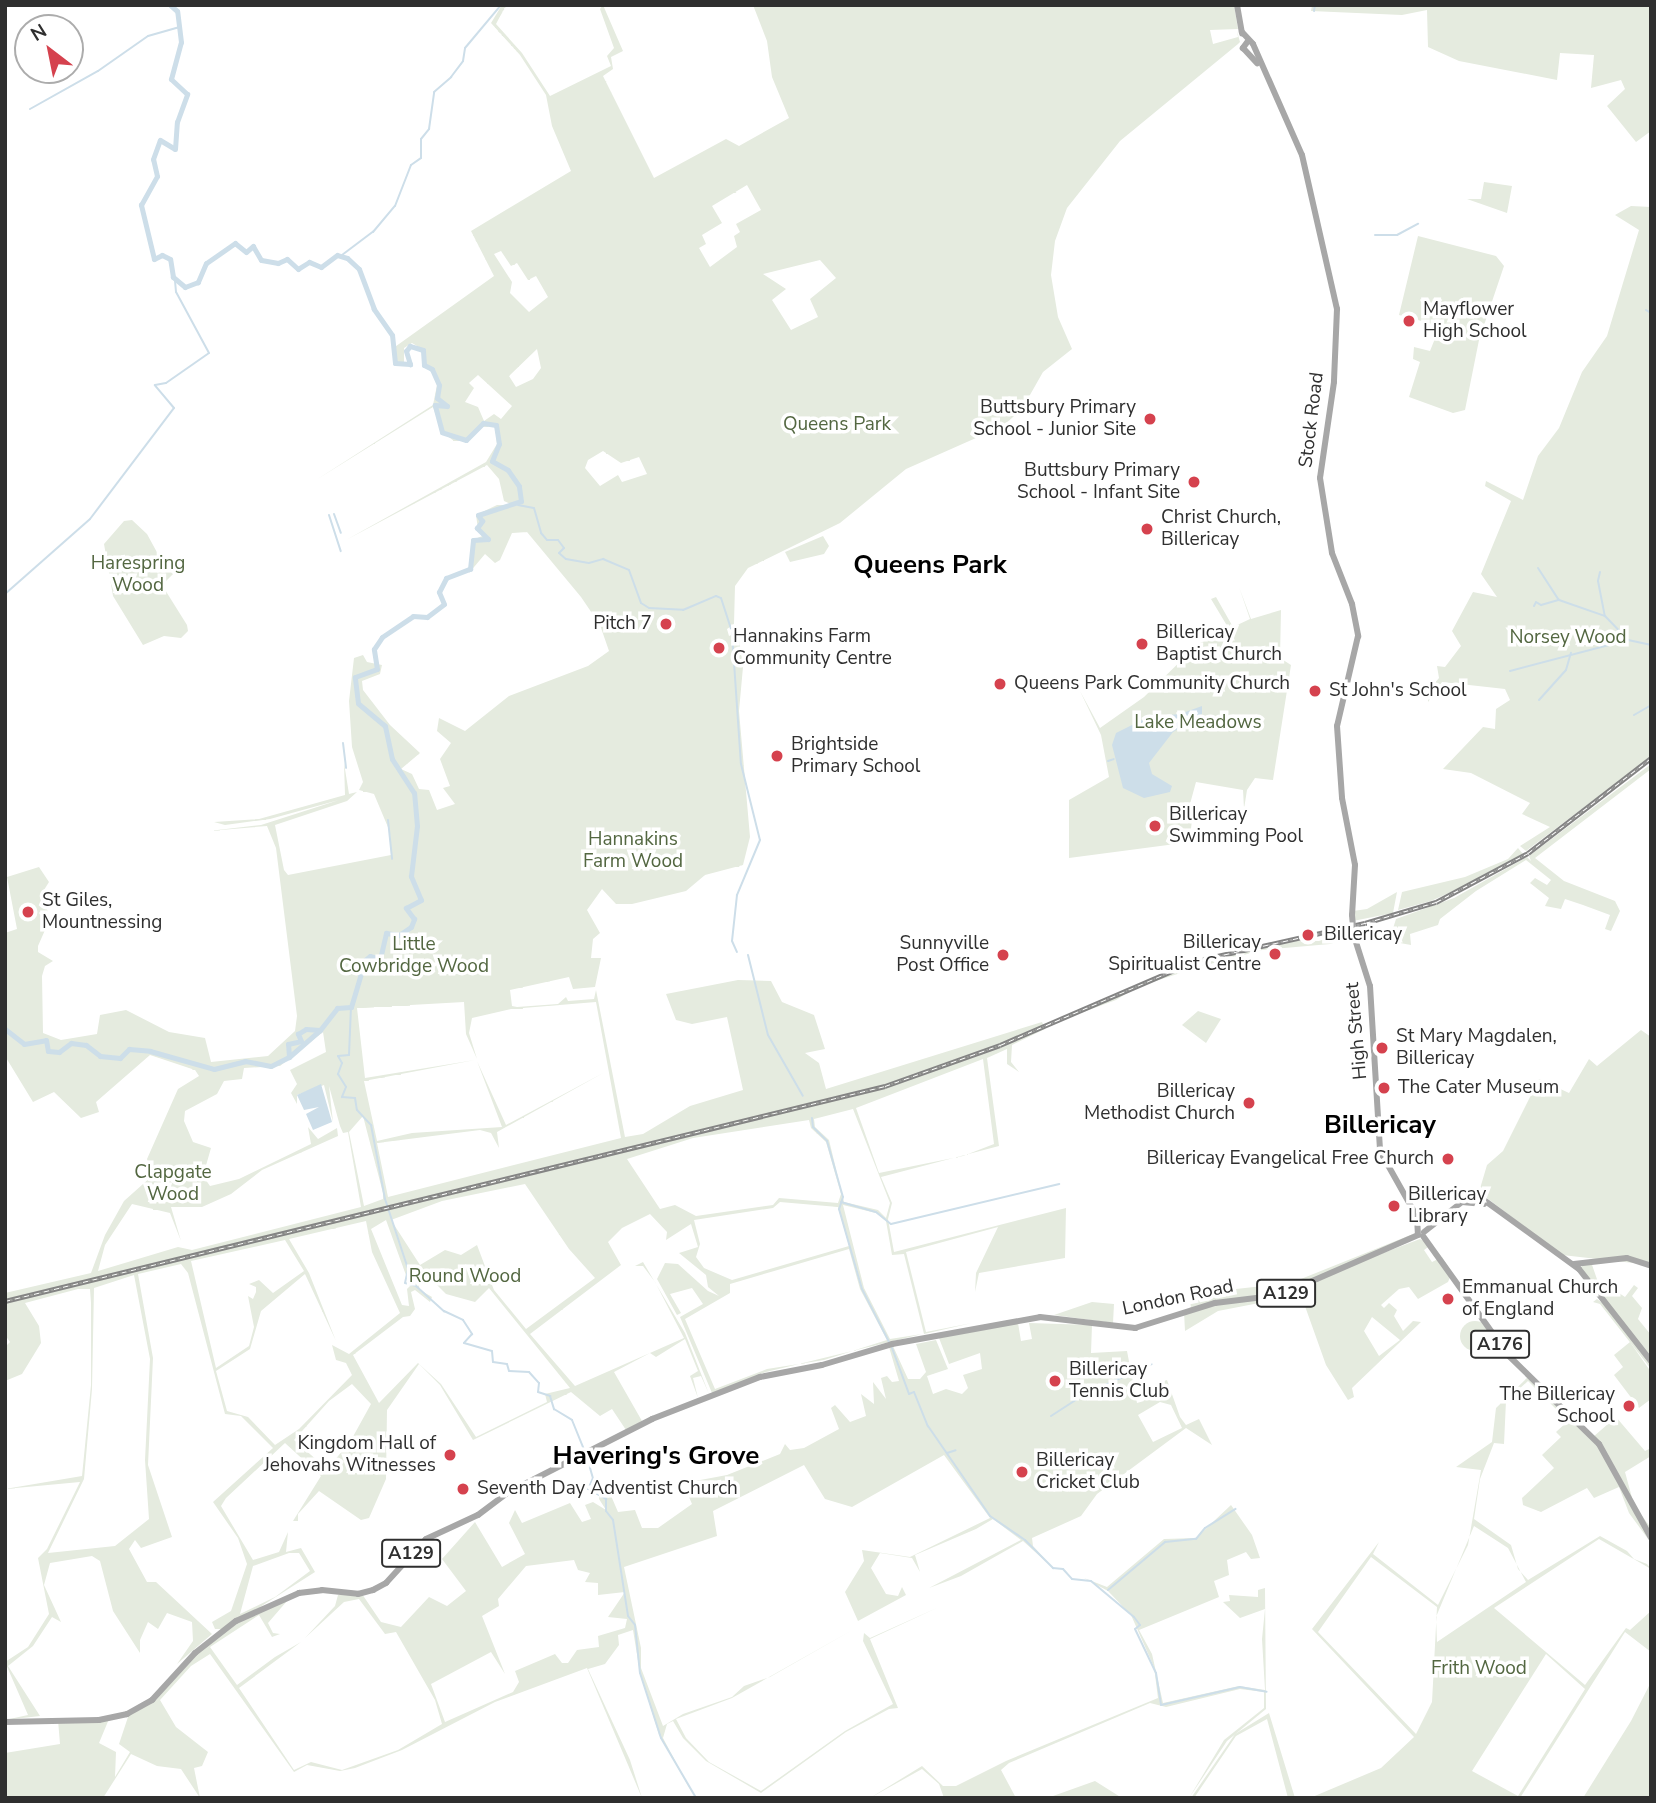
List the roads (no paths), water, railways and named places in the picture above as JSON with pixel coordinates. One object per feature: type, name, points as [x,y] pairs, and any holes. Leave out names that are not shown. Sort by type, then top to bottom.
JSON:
[{"type":"main road","name":"Stock Road","points":[[1237,5],[1246,42],[1261,67],[1302,155],[1337,309],[1334,382],[1320,478],[1332,552],[1352,604],[1358,636],[1337,726],[1342,798],[1354,858],[1352,915],[1358,947]]},
{"type":"main road","name":"High Street","points":[[1358,947],[1368,973],[1375,1036],[1378,1140],[1422,1233]]},
{"type":"main road","name":"A129","points":[[1422,1233],[1457,1205],[1475,1199],[1578,1265]]},
{"type":"main road","name":"London Road","points":[[5,1723],[100,1720],[127,1714],[152,1700],[205,1643],[236,1621],[299,1593],[322,1590],[358,1594],[373,1590],[386,1583],[426,1539],[478,1515],[507,1493],[581,1453],[673,1410],[760,1377],[822,1365],[890,1345],[1040,1317],[1135,1328],[1197,1307],[1286,1293],[1422,1233]]},
{"type":"main road","name":"A176","points":[[1422,1233],[1509,1356],[1594,1437],[1616,1468],[1632,1510],[1651,1538]]},
{"type":"main road","points":[[1651,1266],[1627,1258],[1578,1265],[1651,1361]]},
{"type":"water","points":[[1202,706],[1202,714],[1173,732],[1149,763],[1152,774],[1172,786],[1170,792],[1144,798],[1123,788],[1112,745],[1116,733],[1148,717],[1180,714]]},
{"type":"water","points":[[321,1084],[332,1122],[313,1130],[306,1114],[319,1107],[304,1110],[297,1095]]},
{"type":"waterway","points":[[5,1029],[24,1044],[46,1040],[48,1051],[59,1052],[71,1043],[86,1045],[100,1056],[120,1058],[129,1049],[150,1051],[214,1069],[245,1061],[271,1066],[289,1057],[288,1044],[301,1041],[298,1034],[306,1029],[320,1030],[337,1008],[351,1007],[365,960],[370,956],[380,959],[386,933],[399,935],[411,927],[414,919],[406,908],[421,900],[411,876],[417,826],[414,793],[392,759],[385,726],[358,703],[355,677],[377,669],[374,649],[382,637],[413,616],[427,617],[444,604],[439,592],[446,578],[470,569],[473,540],[488,539],[477,528],[482,521],[478,515],[521,501],[519,486],[508,470],[492,461],[499,444],[496,425],[483,423],[466,440],[442,432],[435,405],[447,406],[437,398],[439,385],[432,369],[424,365],[423,350],[410,346],[406,351],[410,364],[395,363],[392,335],[374,309],[359,269],[347,258],[337,255],[321,267],[309,262],[298,269],[287,259],[278,263],[261,260],[253,246],[246,252],[235,243],[206,263],[198,282],[185,287],[173,277],[170,259],[162,255],[154,259],[141,205],[157,176],[153,159],[160,140],[175,149],[177,122],[187,94],[171,79],[181,42],[177,11],[170,5]]},
{"type":"waterway","points":[[342,255],[373,232],[395,206],[411,165],[421,158],[421,139],[429,129],[434,92],[451,77],[463,61],[465,48],[501,5]]},
{"type":"waterway","points":[[1314,11],[1315,5]]},
{"type":"waterway","points":[[30,109],[98,71],[148,36],[179,27]]},
{"type":"waterway","points":[[1375,235],[1397,235],[1418,224]]},
{"type":"waterway","points":[[5,594],[90,519],[174,408],[155,385],[166,383],[209,353],[176,292],[175,280]]},
{"type":"waterway","points":[[1646,310],[1651,313]]},
{"type":"waterway","points":[[518,505],[534,508],[541,533],[547,540],[558,540],[564,548],[559,553],[566,559],[589,563],[603,559],[629,570],[641,603],[649,608],[683,610],[716,596],[721,598],[731,628]]},
{"type":"waterway","points":[[334,514],[341,533]]},
{"type":"waterway","points":[[329,515],[341,551]]},
{"type":"waterway","points":[[1538,568],[1559,600],[1605,616]]},
{"type":"waterway","points":[[1651,568],[1651,617]]},
{"type":"waterway","points":[[1600,572],[1598,581],[1605,616],[1628,640],[1651,645]]},
{"type":"waterway","points":[[1534,606],[1536,602],[1541,605],[1559,600]]},
{"type":"waterway","points":[[732,633],[741,764],[760,840],[737,895],[732,941],[737,952]]},
{"type":"waterway","points":[[1510,671],[1628,640]]},
{"type":"waterway","points":[[1539,700],[1566,670],[1571,653]]},
{"type":"waterway","points":[[1634,715],[1651,705]]},
{"type":"waterway","points":[[343,743],[346,768]]},
{"type":"waterway","points":[[1108,761],[1114,759]]},
{"type":"waterway","points":[[388,820],[392,859]]},
{"type":"waterway","points":[[748,955],[768,1035],[803,1096]]},
{"type":"waterway","points":[[351,1007],[349,1055],[338,1056],[342,1063],[338,1074],[346,1087],[342,1097],[355,1098],[357,1110],[371,1125],[385,1199],[408,1269],[405,1283],[416,1286],[444,1311],[463,1320],[472,1334],[464,1343],[492,1351],[493,1362],[507,1364],[509,1371],[529,1372],[539,1383],[538,1392],[550,1396],[554,1409],[572,1420],[584,1449]]},
{"type":"waterway","points":[[289,1057],[320,1030]]},
{"type":"waterway","points":[[812,1118],[813,1127],[827,1141],[843,1197],[839,1209],[862,1289],[889,1342]]},
{"type":"waterway","points":[[841,1202],[876,1212],[891,1224],[1059,1184]]},
{"type":"waterway","points":[[892,1348],[909,1394],[914,1392],[928,1426],[990,1516],[1025,1540],[1053,1568],[1063,1569],[1072,1579],[1091,1581],[1134,1617],[1140,1625],[1135,1629],[1156,1673],[1161,1705],[1240,1687],[1267,1692]]},
{"type":"waterway","points":[[1051,1416],[1085,1394],[1152,1364]]},
{"type":"waterway","points":[[947,1453],[956,1450]]},
{"type":"waterway","points":[[586,1454],[593,1478],[588,1489],[606,1499],[606,1511],[613,1520],[628,1616],[635,1625],[640,1673],[661,1738],[696,1798]]},
{"type":"waterway","points":[[1108,1590],[1165,1542],[1196,1539],[1205,1528],[1236,1509]]},
{"type":"railway","points":[[5,1301],[885,1086],[1000,1045],[1195,961],[1365,923],[1436,902],[1528,853],[1651,758]]},
{"type":"place","name":"Mayflower High School","points":[[1409,321]]},
{"type":"place","name":"Buttsbury Primary School - Junior Site","points":[[1150,419]]},
{"type":"place","name":"Buttsbury Primary School - Infant Site","points":[[1194,482]]},
{"type":"place","name":"Christ Church, Billericay","points":[[1147,529]]},
{"type":"place","name":"Pitch 7","points":[[666,624]]},
{"type":"place","name":"Billericay Baptist Church","points":[[1142,644]]},
{"type":"place","name":"Hannakins Farm Community Centre","points":[[719,648]]},
{"type":"place","name":"Queens Park Community Church","points":[[1000,684]]},
{"type":"place","name":"St John's School","points":[[1315,691]]},
{"type":"place","name":"Brightside Primary School","points":[[777,756]]},
{"type":"place","name":"Billericay Swimming Pool","points":[[1155,826]]},
{"type":"place","name":"St Giles, Mountnessing","points":[[28,912]]},
{"type":"place","name":"Billericay","points":[[1308,935]]},
{"type":"place","name":"Billericay Spiritualist Centre","points":[[1275,954]]},
{"type":"place","name":"Sunnyville Post Office","points":[[1003,955]]},
{"type":"place","name":"St Mary Magdalen, Billericay","points":[[1382,1048]]},
{"type":"place","name":"The Cater Museum","points":[[1384,1088]]},
{"type":"place","name":"Billericay Methodist Church","points":[[1249,1103]]},
{"type":"place","name":"Billericay Evangelical Free Church","points":[[1448,1159]]},
{"type":"place","name":"Billericay Library","points":[[1394,1206]]},
{"type":"place","name":"Emmanual Church of England","points":[[1448,1299]]},
{"type":"place","name":"Billericay Tennis Club","points":[[1055,1381]]},
{"type":"place","name":"The Billericay School","points":[[1629,1406]]},
{"type":"place","name":"Kingdom Hall of Jehovahs Witnesses","points":[[450,1455]]},
{"type":"place","name":"Billericay Cricket Club","points":[[1022,1472]]},
{"type":"place","name":"Seventh Day Adventist Church","points":[[463,1489]]},
{"type":"district","name":"Queens Park","points":[[930,565]]},
{"type":"district","name":"Billericay","points":[[1380,1125]]},
{"type":"district","name":"Havering's Grove","points":[[656,1456]]},
{"type":"park label","name":"Harespring Wood","points":[[138,575]]},
{"type":"park label","name":"Norsey Wood","points":[[1568,638]]},
{"type":"park label","name":"Lake Meadows","points":[[1198,723]]},
{"type":"park label","name":"Hannakins Farm Wood","points":[[633,851]]},
{"type":"park label","name":"Little Cowbridge Wood","points":[[414,956]]},
{"type":"park label","name":"Clapgate Wood","points":[[173,1184]]},
{"type":"park label","name":"Round Wood","points":[[465,1277]]},
{"type":"park label","name":"Frith Wood","points":[[1479,1669]]}]
